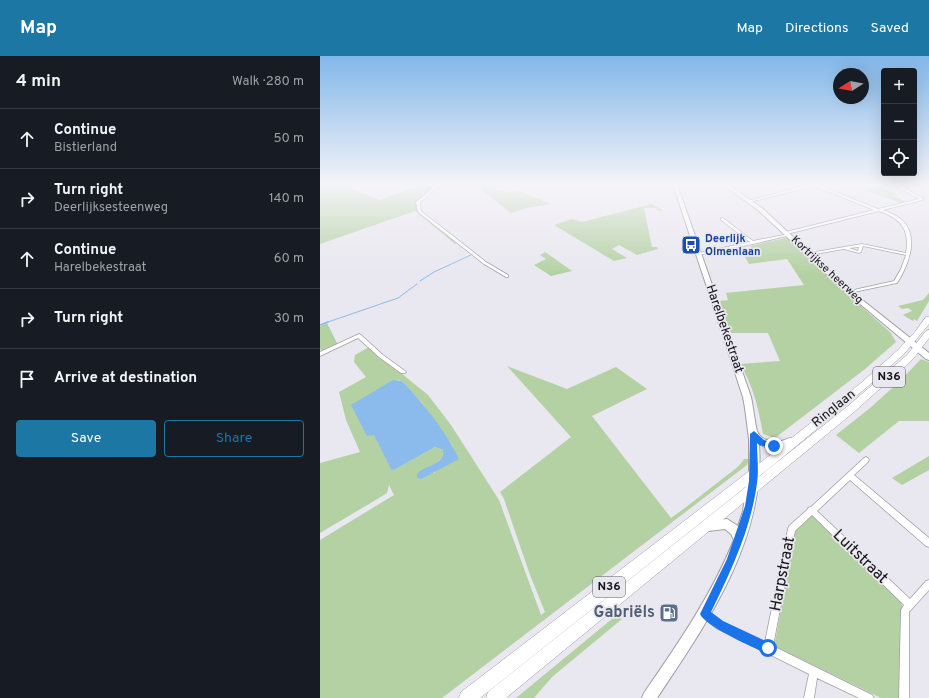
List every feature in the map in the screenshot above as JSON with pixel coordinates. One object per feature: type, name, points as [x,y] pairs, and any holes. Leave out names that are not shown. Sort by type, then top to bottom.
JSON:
[{"type":"main road","name":"Ringlaan","points":[[754,480],[863,400],[910,357],[914,345],[929,319]]},
{"type":"main road","name":"Ringlaan","points":[[754,480],[794,440],[929,334]]},
{"type":"main road","name":"N36","points":[[494,698],[707,526],[754,480]]},
{"type":"main road","name":"N36","points":[[467,698],[754,480]]},
{"type":"street","points":[[421,214],[485,263],[507,276]]},
{"type":"street","name":"Harelbekestraat","points":[[650,698],[705,614],[731,561],[749,506],[754,480],[754,434],[747,397],[685,214]]},
{"type":"street","name":"Kortrijkse heerweg","points":[[765,214],[849,292],[929,357]]},
{"type":"street","points":[[699,254],[752,244],[864,214]]},
{"type":"street","points":[[849,292],[895,282],[905,266],[909,241],[904,225],[887,214]]},
{"type":"street","points":[[722,219],[752,244]]},
{"type":"street","points":[[809,254],[862,245],[907,254]]},
{"type":"street","points":[[844,248],[859,252],[862,245]]},
{"type":"street","points":[[320,354],[359,336],[381,356],[403,372]]},
{"type":"street","points":[[754,434],[762,443],[770,446],[782,445],[794,440]]},
{"type":"street","name":"Harpstraat","points":[[768,648],[792,528],[866,460]]},
{"type":"street","points":[[849,476],[929,543]]},
{"type":"street","name":"Luitstraat","points":[[811,510],[909,604]]},
{"type":"street","points":[[707,526],[727,524],[735,530],[739,537]]},
{"type":"street","points":[[904,698],[905,610],[929,584]]},
{"type":"street","points":[[705,614],[719,625],[869,698]]},
{"type":"street","points":[[809,698],[814,671]]},
{"type":"green space","points":[[320,214],[406,214],[320,244]]},
{"type":"green space","points":[[419,214],[421,214],[458,242],[455,244]]},
{"type":"green space","points":[[613,214],[645,214],[652,247],[657,247],[658,249],[637,255],[619,245],[612,249],[627,258],[614,261],[554,225],[572,219],[582,222]]},
{"type":"green space","points":[[789,237],[846,293],[890,332],[896,342],[865,369],[775,438],[763,434],[755,398],[749,380],[740,364],[780,361],[768,333],[730,333],[719,301],[728,300],[726,293],[804,285],[787,259],[749,264],[745,257],[757,255],[750,246]]},
{"type":"green space","points":[[545,252],[572,271],[551,276],[534,265],[546,259],[540,255]]},
{"type":"green space","points":[[929,293],[929,301],[917,321],[914,319],[913,321],[903,315],[912,311],[908,308],[902,309],[898,306],[923,300]]},
{"type":"green space","points":[[327,323],[338,345],[322,352],[320,349],[320,326]]},
{"type":"green space","points":[[369,347],[428,395],[451,425],[499,500],[541,615],[545,612],[530,575],[504,499],[500,492],[571,437],[507,366],[567,389],[616,367],[647,389],[592,416],[671,518],[734,470],[744,459],[749,459],[747,465],[442,698],[320,698],[320,540],[394,495],[389,485],[387,493],[320,533],[320,463],[360,452],[346,420],[339,392],[366,377],[354,362],[355,355]],"holes":[[[398,380],[402,381],[423,404],[453,447],[434,473],[428,467],[439,461],[443,453],[443,450],[435,447],[394,470]]]},
{"type":"green space","points":[[921,359],[929,362],[929,421],[899,421],[859,453],[836,435],[870,408],[899,382]]},
{"type":"green space","points":[[929,456],[929,470],[902,485],[892,478]]},
{"type":"green space","points":[[812,515],[901,600],[901,698],[881,698],[776,647],[775,642],[796,529]]},
{"type":"green space","points":[[618,614],[622,619],[552,677],[534,698],[516,698]]},
{"type":"water","points":[[393,380],[402,381],[434,418],[459,459],[421,479],[417,478],[417,474],[420,471],[441,459],[443,450],[435,447],[394,470],[391,469],[374,435],[367,436],[351,405]]},
{"type":"waterway","points":[[420,281],[434,272],[471,255]]},
{"type":"waterway","points":[[325,323],[398,298],[417,284]]},
{"type":"waterway","points":[[320,325],[328,322]]},
{"type":"place","name":"Deerlijk Olmenlaan","points":[[691,245]]},
{"type":"place","name":"Gabriëls","points":[[669,613]]},
{"type":"route","points":[[768,648],[719,625],[705,614],[731,561],[749,506],[753,481],[754,434],[762,443],[774,446]]}]
